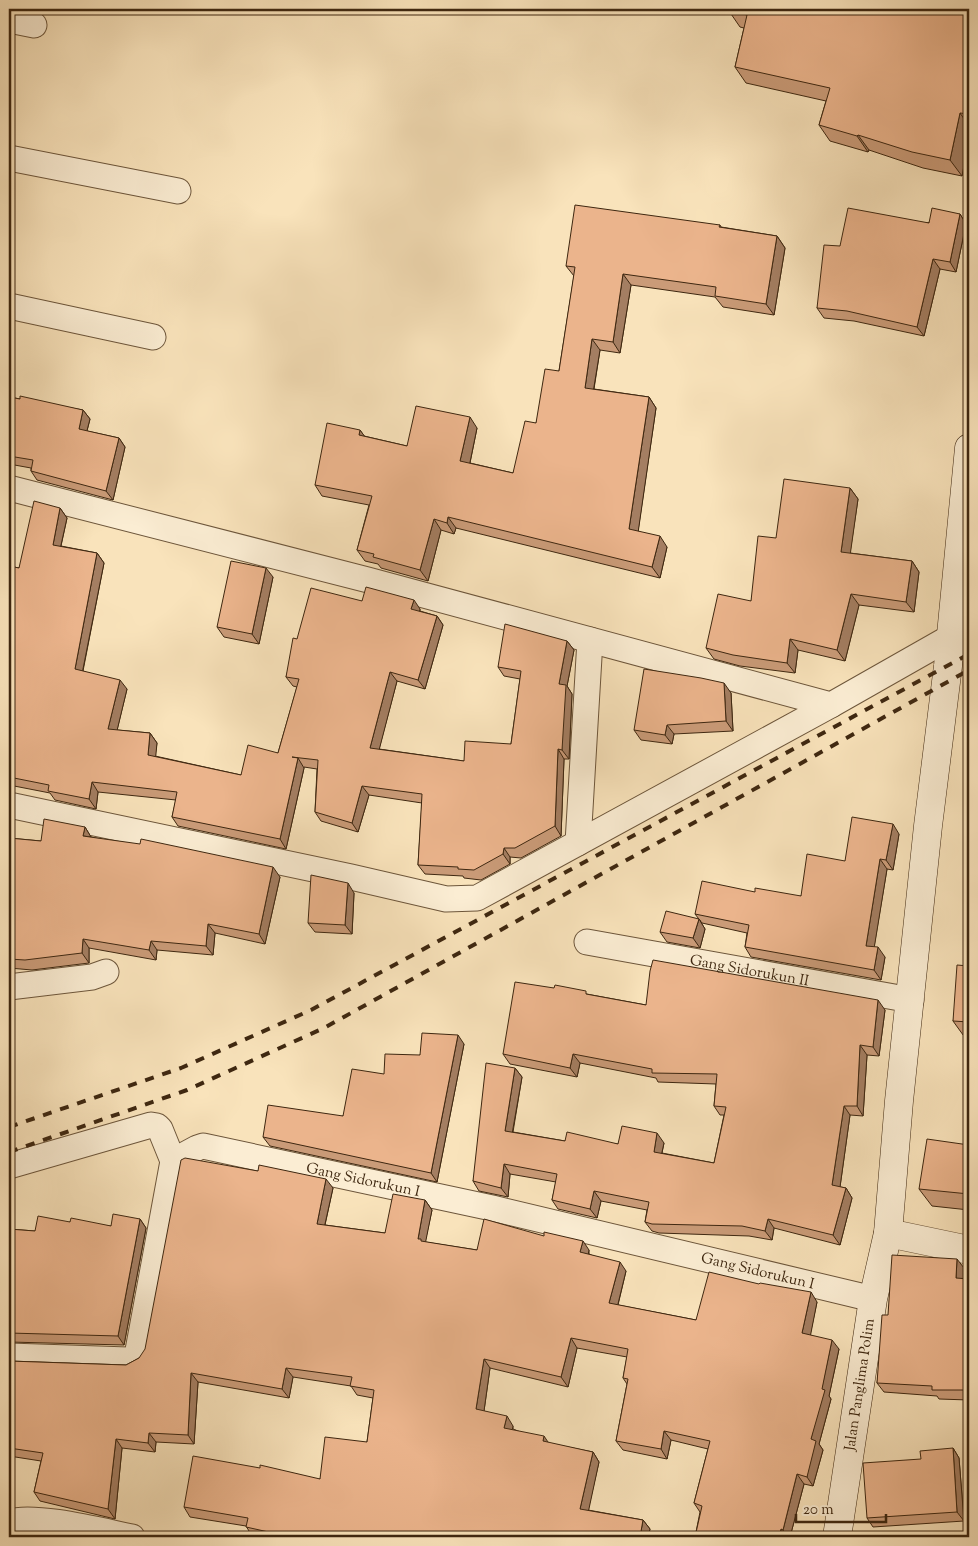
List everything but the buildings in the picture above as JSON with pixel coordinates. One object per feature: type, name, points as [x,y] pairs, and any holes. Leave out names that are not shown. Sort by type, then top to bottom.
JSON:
[{"type":"main road","points":[[950,638],[969,448]]},
{"type":"main road","name":"Jalan Panglima Polim","points":[[837,1537],[873,1299],[888,1233],[899,1101],[950,638]]},
{"type":"main road","points":[[888,1233],[969,1250]]},
{"type":"street","points":[[9,20],[34,25]]},
{"type":"street","points":[[9,158],[178,191]]},
{"type":"street","points":[[9,306],[153,337]]},
{"type":"street","points":[[9,488],[368,580],[831,705]]},
{"type":"street","points":[[9,805],[342,875],[446,899],[477,898],[950,638]]},
{"type":"street","points":[[578,843],[590,640]]},
{"type":"street","name":"Gang Sidorukun II","points":[[587,942],[911,1000]]},
{"type":"street","points":[[9,987],[92,977],[106,972]]},
{"type":"street","points":[[9,1166],[151,1125],[157,1126],[160,1129],[173,1161],[139,1346],[135,1358],[128,1360],[9,1356]]},
{"type":"street","name":"Gang Sidorukun I","points":[[173,1161],[197,1148],[209,1147],[492,1208],[873,1299]]},
{"type":"street","points":[[9,1522],[15,1520],[44,1520],[132,1537]]},
{"type":"railway","points":[[9,1127],[181,1068],[311,1010],[969,654]]},
{"type":"railway","points":[[9,1152],[187,1090],[324,1028],[969,670]]}]
